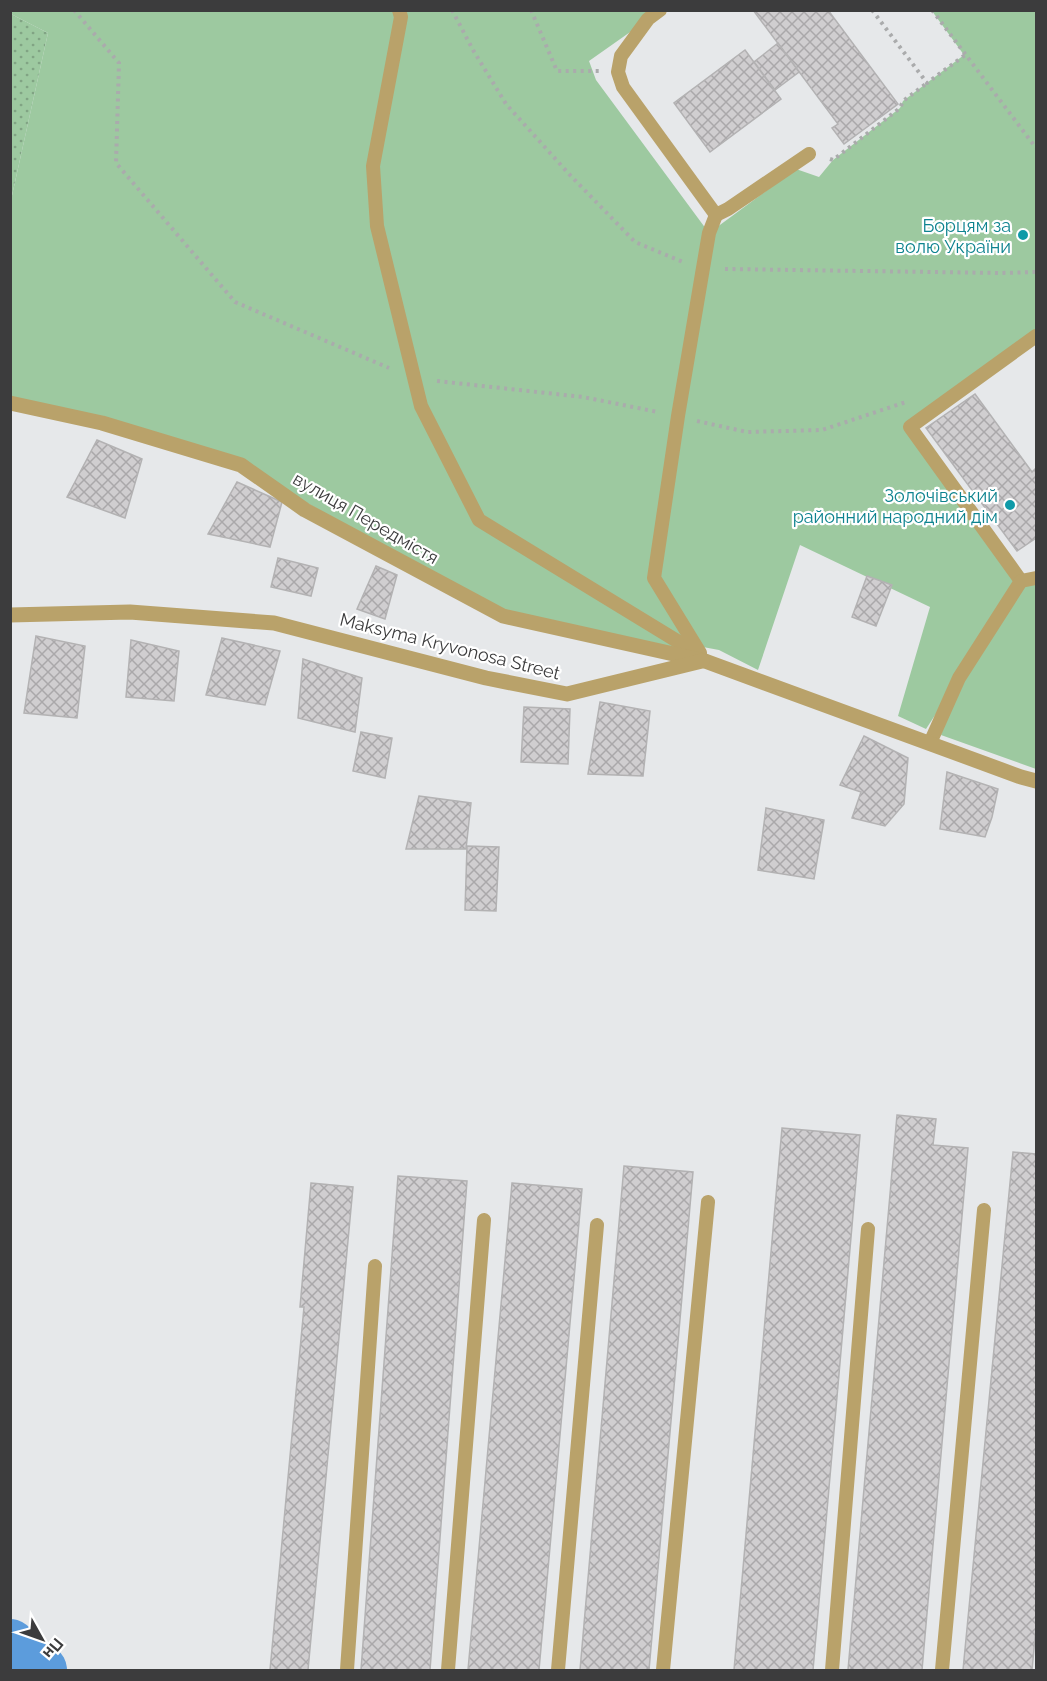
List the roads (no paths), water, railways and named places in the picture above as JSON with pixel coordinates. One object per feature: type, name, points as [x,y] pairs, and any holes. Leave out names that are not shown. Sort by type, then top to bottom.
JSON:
[{"type":"street","name":"вулиця Передмістя","points":[[10,404],[102,423],[241,465],[305,510],[503,616],[705,661]]},
{"type":"street","name":"Maksyma Kryvonosa Street","points":[[10,615],[130,612],[274,622],[486,678],[567,694],[705,661]]},
{"type":"street","points":[[705,661],[1036,781]]},
{"type":"lane","points":[[399,10],[401,17],[373,166],[376,226],[421,406],[479,520],[687,647],[705,661]]},
{"type":"lane","points":[[660,10],[648,19],[621,56],[618,72],[623,87],[716,215]]},
{"type":"lane","points":[[705,661],[654,578],[678,416],[709,233],[716,215],[809,154]]},
{"type":"lane","points":[[1021,581],[910,427],[1036,336]]},
{"type":"lane","points":[[930,743],[959,678],[1021,581],[1036,578]]},
{"type":"lane","points":[[663,1671],[708,1202]]},
{"type":"lane","points":[[942,1671],[984,1210]]},
{"type":"lane","points":[[448,1671],[484,1220]]},
{"type":"lane","points":[[558,1671],[597,1225]]},
{"type":"lane","points":[[832,1671],[868,1229]]},
{"type":"lane","points":[[347,1671],[375,1266]]},
{"type":"waterway","points":[[10,1645],[41,1670]]},
{"type":"place","name":"Борцям за волю України","points":[[1023,235]]},
{"type":"place","name":"Золочівський районний народний дім","points":[[1010,505]]}]
